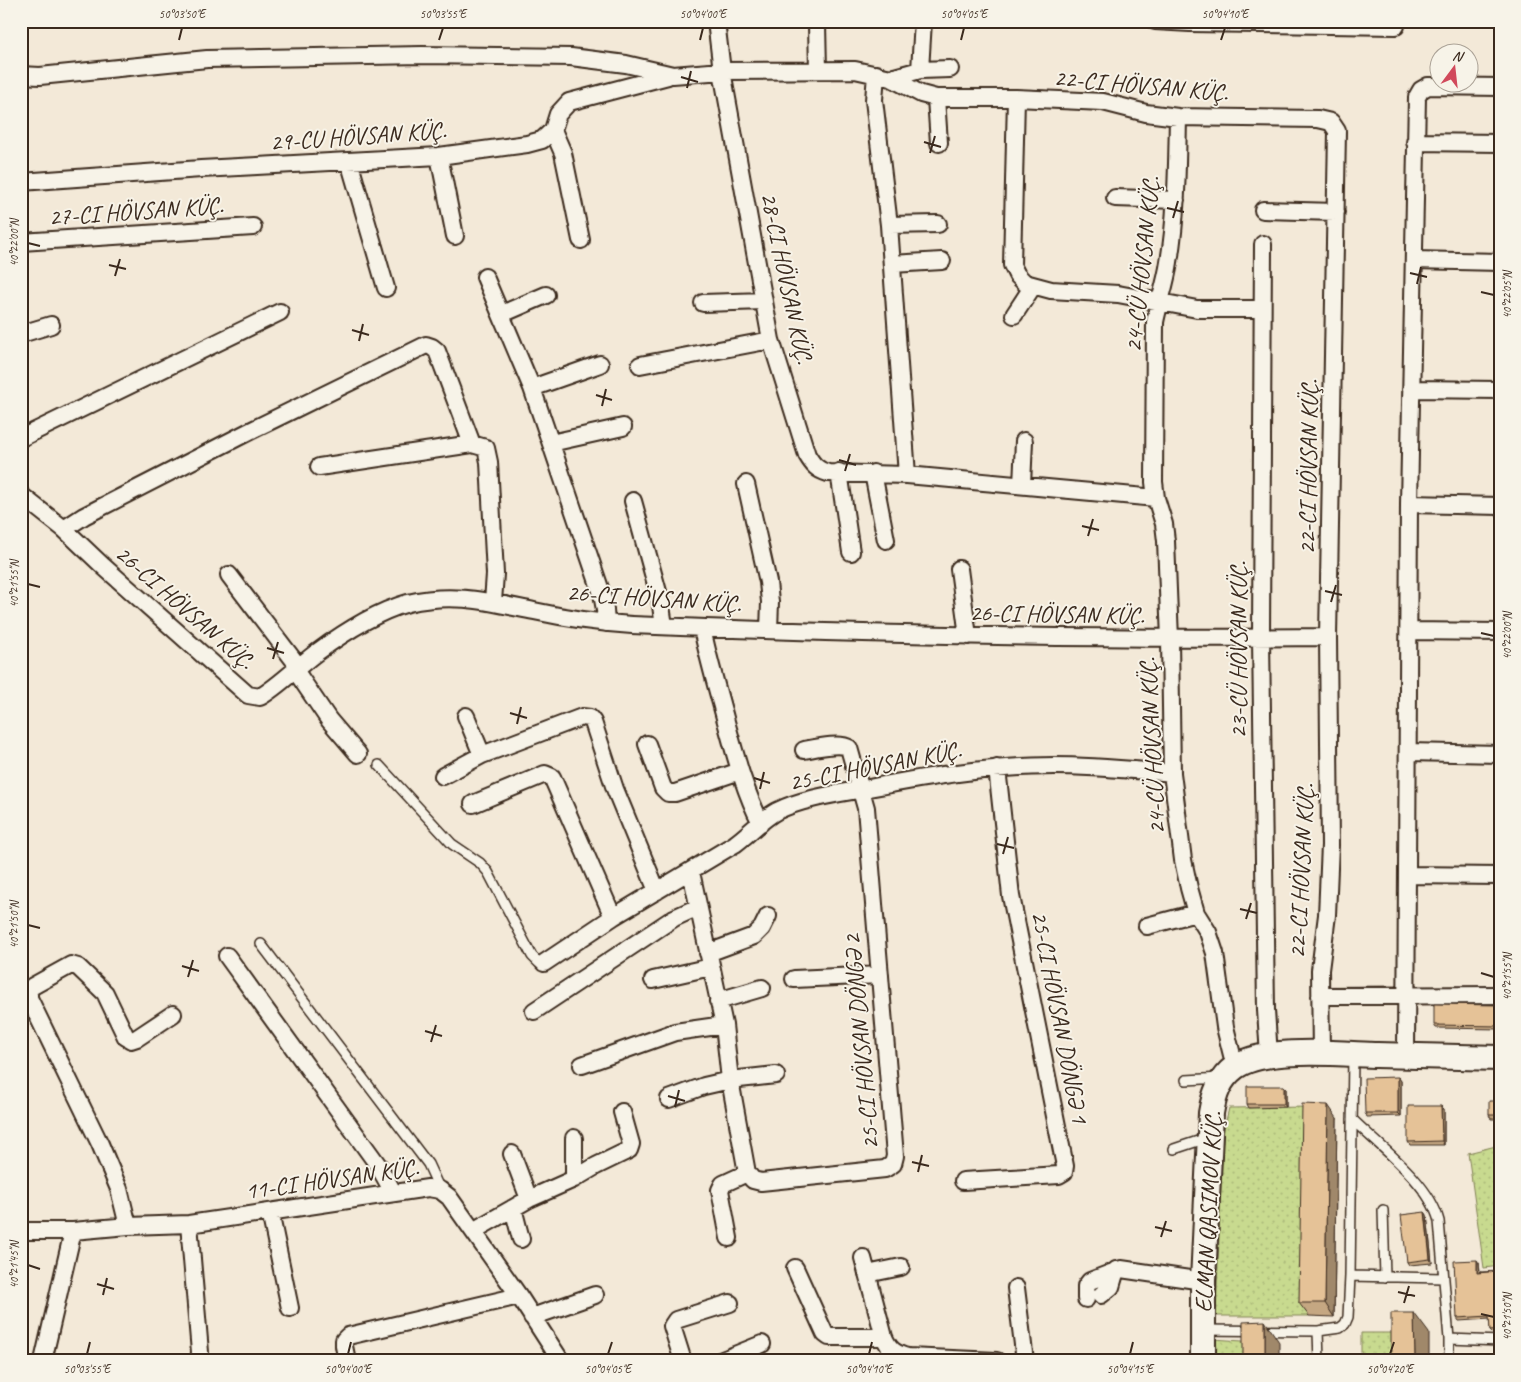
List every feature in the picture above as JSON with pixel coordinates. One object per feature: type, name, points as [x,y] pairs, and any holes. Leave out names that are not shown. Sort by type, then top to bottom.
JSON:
[{"type":"main road","points":[[1203,1361],[1203,1281],[1213,1100],[1229,1072],[1248,1060],[1269,1056],[1321,1054],[1500,1058]]},
{"type":"street","name":"28-CI HÖVSAN KÜÇ.","points":[[716,21],[722,71],[771,340],[807,455],[812,464],[819,470],[828,473],[907,475],[1156,498]]},
{"type":"street","points":[[920,70],[923,21]]},
{"type":"street","points":[[1155,21],[1396,26]]},
{"type":"street","points":[[817,24],[818,70]]},
{"type":"street","name":"22-CI HÖVSAN KÜÇ.","points":[[21,75],[40,76],[207,59],[422,55],[571,57],[626,64],[672,75],[722,71],[855,70],[884,76],[921,94],[936,98],[1016,98],[1103,102],[1140,112],[1178,117],[1318,119],[1331,122],[1337,131],[1328,637],[1330,845],[1327,915],[1322,954],[1320,996],[1321,1054]]},
{"type":"street","points":[[907,475],[889,225],[874,100],[884,76],[920,70],[950,69]]},
{"type":"street","points":[[581,240],[563,153],[553,130],[558,114],[569,102],[672,75]]},
{"type":"street","points":[[1406,1056],[1409,504],[1417,97],[1421,90],[1428,86],[1500,87]]},
{"type":"street","points":[[936,98],[939,143]]},
{"type":"street","points":[[1016,98],[1012,264],[1017,275],[1025,282],[1051,290],[1118,294],[1198,309],[1262,309]]},
{"type":"street","name":"24-CÜ HÖVSAN KÜÇ.","points":[[1178,117],[1176,200],[1169,265],[1155,322],[1154,482],[1165,532],[1170,639],[1172,773],[1188,888],[1196,913],[1208,932],[1215,953],[1229,1072]]},
{"type":"street","name":"29-CU HÖVSAN KÜÇ.","points":[[21,182],[201,169],[439,156],[527,144],[542,140],[553,130]]},
{"type":"street","points":[[1415,142],[1500,143]]},
{"type":"street","points":[[439,156],[455,236]]},
{"type":"street","points":[[349,161],[386,288]]},
{"type":"street","points":[[1115,198],[1176,200]]},
{"type":"street","points":[[1263,210],[1336,212]]},
{"type":"street","points":[[889,225],[938,224]]},
{"type":"street","name":"27-CI HÖVSAN KÜÇ.","points":[[21,242],[253,227]]},
{"type":"street","name":"23-CÜ HÖVSAN KÜÇ.","points":[[1263,244],[1261,638],[1266,1010],[1269,1056]]},
{"type":"street","points":[[1414,260],[1500,262]]},
{"type":"street","points":[[892,264],[942,261]]},
{"type":"street","points":[[486,277],[532,388],[602,594],[606,623]]},
{"type":"street","points":[[1014,315],[1033,286]]},
{"type":"street","points":[[502,314],[546,295]]},
{"type":"street","points":[[703,303],[764,301]]},
{"type":"street","points":[[21,438],[280,312]]},
{"type":"street","points":[[21,334],[51,326]]},
{"type":"street","points":[[640,365],[771,340]]},
{"type":"street","points":[[64,530],[84,516],[250,431],[426,345],[437,351],[472,444]]},
{"type":"street","points":[[532,388],[600,364]]},
{"type":"street","points":[[1411,389],[1500,390]]},
{"type":"street","points":[[551,444],[623,427]]},
{"type":"street","points":[[1022,485],[1024,441]]},
{"type":"street","points":[[319,467],[472,444],[486,448],[489,462],[495,574],[493,602]]},
{"type":"street","points":[[838,472],[851,552]]},
{"type":"street","points":[[872,473],[886,540]]},
{"type":"street","points":[[746,484],[768,582],[770,602],[769,630]]},
{"type":"street","points":[[21,495],[64,530],[248,694],[260,697],[317,652],[362,623],[388,610],[401,606],[440,599],[477,599],[570,618],[606,623],[702,628],[968,636],[1170,639],[1328,637]]},
{"type":"street","points":[[633,501],[660,599],[664,626]]},
{"type":"street","points":[[1409,504],[1500,506]]},
{"type":"street","points":[[959,569],[968,636]]},
{"type":"street","points":[[229,575],[297,668],[333,725],[358,754]]},
{"type":"street","points":[[702,628],[740,772],[751,805],[761,823]]},
{"type":"street","points":[[1409,631],[1500,632]]},
{"type":"street","points":[[466,716],[482,755]]},
{"type":"street","points":[[443,776],[482,755],[582,717],[590,718],[593,722],[615,789],[657,891]]},
{"type":"street","points":[[647,744],[663,788],[668,793],[675,793],[740,772]]},
{"type":"street","name":"25-CI HÖVSAN DÖNGƏ 2","points":[[747,1173],[753,1180],[760,1182],[885,1169],[893,1164],[895,1156],[866,808],[849,748],[845,745],[804,750]]},
{"type":"street","points":[[1408,752],[1500,754]]},
{"type":"street","name":"25-CI HÖVSAN KÜÇ.","points":[[544,963],[613,917],[735,844],[768,816],[788,807],[861,789],[963,771],[1055,766],[1172,773]]},
{"type":"street","name":"25-CI HÖVSAN DÖNGƏ 1","points":[[962,1181],[1059,1176],[1064,1172],[1065,1166],[1012,896],[997,768]]},
{"type":"street","points":[[473,804],[545,774],[552,777],[613,917]]},
{"type":"street","points":[[691,872],[724,1024],[730,1080],[747,1173],[723,1184],[720,1190],[729,1238]]},
{"type":"street","points":[[1407,875],[1500,876]]},
{"type":"street","points":[[534,1011],[674,918],[698,907]]},
{"type":"street","points":[[1147,926],[1196,913]]},
{"type":"street","points":[[653,980],[710,960],[754,936],[762,928],[768,916]]},
{"type":"street","points":[[227,956],[378,1165],[393,1192]]},
{"type":"street","points":[[128,1226],[119,1189],[100,1144],[29,998],[29,990],[71,965],[78,967],[105,993],[126,1037],[131,1040],[173,1014]]},
{"type":"street","points":[[794,979],[880,975]]},
{"type":"street","points":[[718,1001],[762,988]]},
{"type":"street","points":[[1320,996],[1500,995]]},
{"type":"street","points":[[582,1065],[675,1032],[724,1024]]},
{"type":"street","points":[[669,1099],[704,1086],[730,1080],[776,1075]]},
{"type":"street","points":[[473,1231],[528,1198],[574,1179],[629,1150],[631,1144],[622,1112]]},
{"type":"street","points":[[574,1138],[574,1179]]},
{"type":"street","points":[[512,1154],[528,1198]]},
{"type":"street","name":"11-CI HÖVSAN KÜÇ.","points":[[22,1228],[73,1230],[189,1224],[393,1192],[428,1188],[440,1190],[449,1197],[519,1296],[561,1361]]},
{"type":"street","points":[[513,1208],[521,1239]]},
{"type":"street","points":[[270,1212],[290,1308]]},
{"type":"street","points":[[189,1224],[200,1352],[199,1361]]},
{"type":"street","points":[[43,1361],[73,1230]]},
{"type":"street","points":[[863,1258],[884,1337],[887,1344],[896,1354],[908,1357],[997,1361]]},
{"type":"street","points":[[794,1268],[825,1334],[829,1337],[884,1337]]},
{"type":"street","points":[[867,1274],[901,1268]]},
{"type":"street","points":[[1094,1297],[1086,1286],[1090,1281],[1121,1269],[1203,1281]]},
{"type":"street","points":[[1016,1288],[1025,1361]]},
{"type":"street","points":[[532,1317],[594,1295]]},
{"type":"street","points":[[347,1361],[344,1340],[348,1336],[519,1296]]},
{"type":"street","points":[[683,1361],[672,1326],[676,1320],[730,1303]]},
{"type":"street","points":[[720,1361],[762,1344]]},
{"type":"lane","points":[[379,765],[452,844],[480,863],[488,872],[532,956],[539,963],[544,963]]},
{"type":"lane","points":[[261,944],[428,1164],[440,1190]]},
{"type":"lane","points":[[1203,1330],[1318,1331],[1340,1328],[1345,1324],[1348,1317],[1350,1276],[1352,1055]]},
{"type":"lane","points":[[1186,1080],[1229,1072]]},
{"type":"lane","points":[[1352,1119],[1420,1184],[1434,1203],[1440,1220],[1449,1361]]},
{"type":"lane","points":[[1174,1149],[1210,1137]]},
{"type":"lane","points":[[1383,1210],[1385,1277]]},
{"type":"lane","points":[[1350,1276],[1443,1278]]},
{"type":"lane","points":[[1318,1331],[1319,1361]]},
{"type":"lane","points":[[1449,1339],[1500,1341]]},
{"type":"green space","points":[[1312,1107],[1309,1316],[1216,1316],[1223,1133],[1229,1108]]},
{"type":"green space","points":[[1500,1145],[1500,1266],[1484,1268],[1468,1153]]},
{"type":"green space","points":[[1361,1333],[1405,1333],[1405,1361],[1361,1361]]},
{"type":"green space","points":[[1213,1339],[1257,1342],[1257,1361],[1213,1361]]},
{"type":"building","points":[[1434,1004],[1500,1005],[1500,1026],[1434,1025]]},
{"type":"building","points":[[1398,1077],[1398,1113],[1365,1113],[1364,1078]]},
{"type":"building","points":[[1247,1086],[1284,1086],[1284,1104],[1247,1104]]},
{"type":"building","points":[[1489,1101],[1500,1101],[1500,1115],[1489,1115]]},
{"type":"building","points":[[1302,1104],[1328,1105],[1325,1303],[1299,1303]]},
{"type":"building","points":[[1408,1106],[1441,1106],[1442,1141],[1408,1142]]},
{"type":"building","points":[[1425,1212],[1430,1259],[1407,1262],[1401,1215]]},
{"type":"building","points":[[1477,1260],[1477,1273],[1500,1271],[1500,1330],[1490,1331],[1489,1316],[1457,1318],[1454,1261]]},
{"type":"building","points":[[1391,1313],[1414,1313],[1415,1361],[1391,1361]]},
{"type":"building","points":[[1265,1321],[1265,1361],[1243,1361],[1243,1322]]}]
